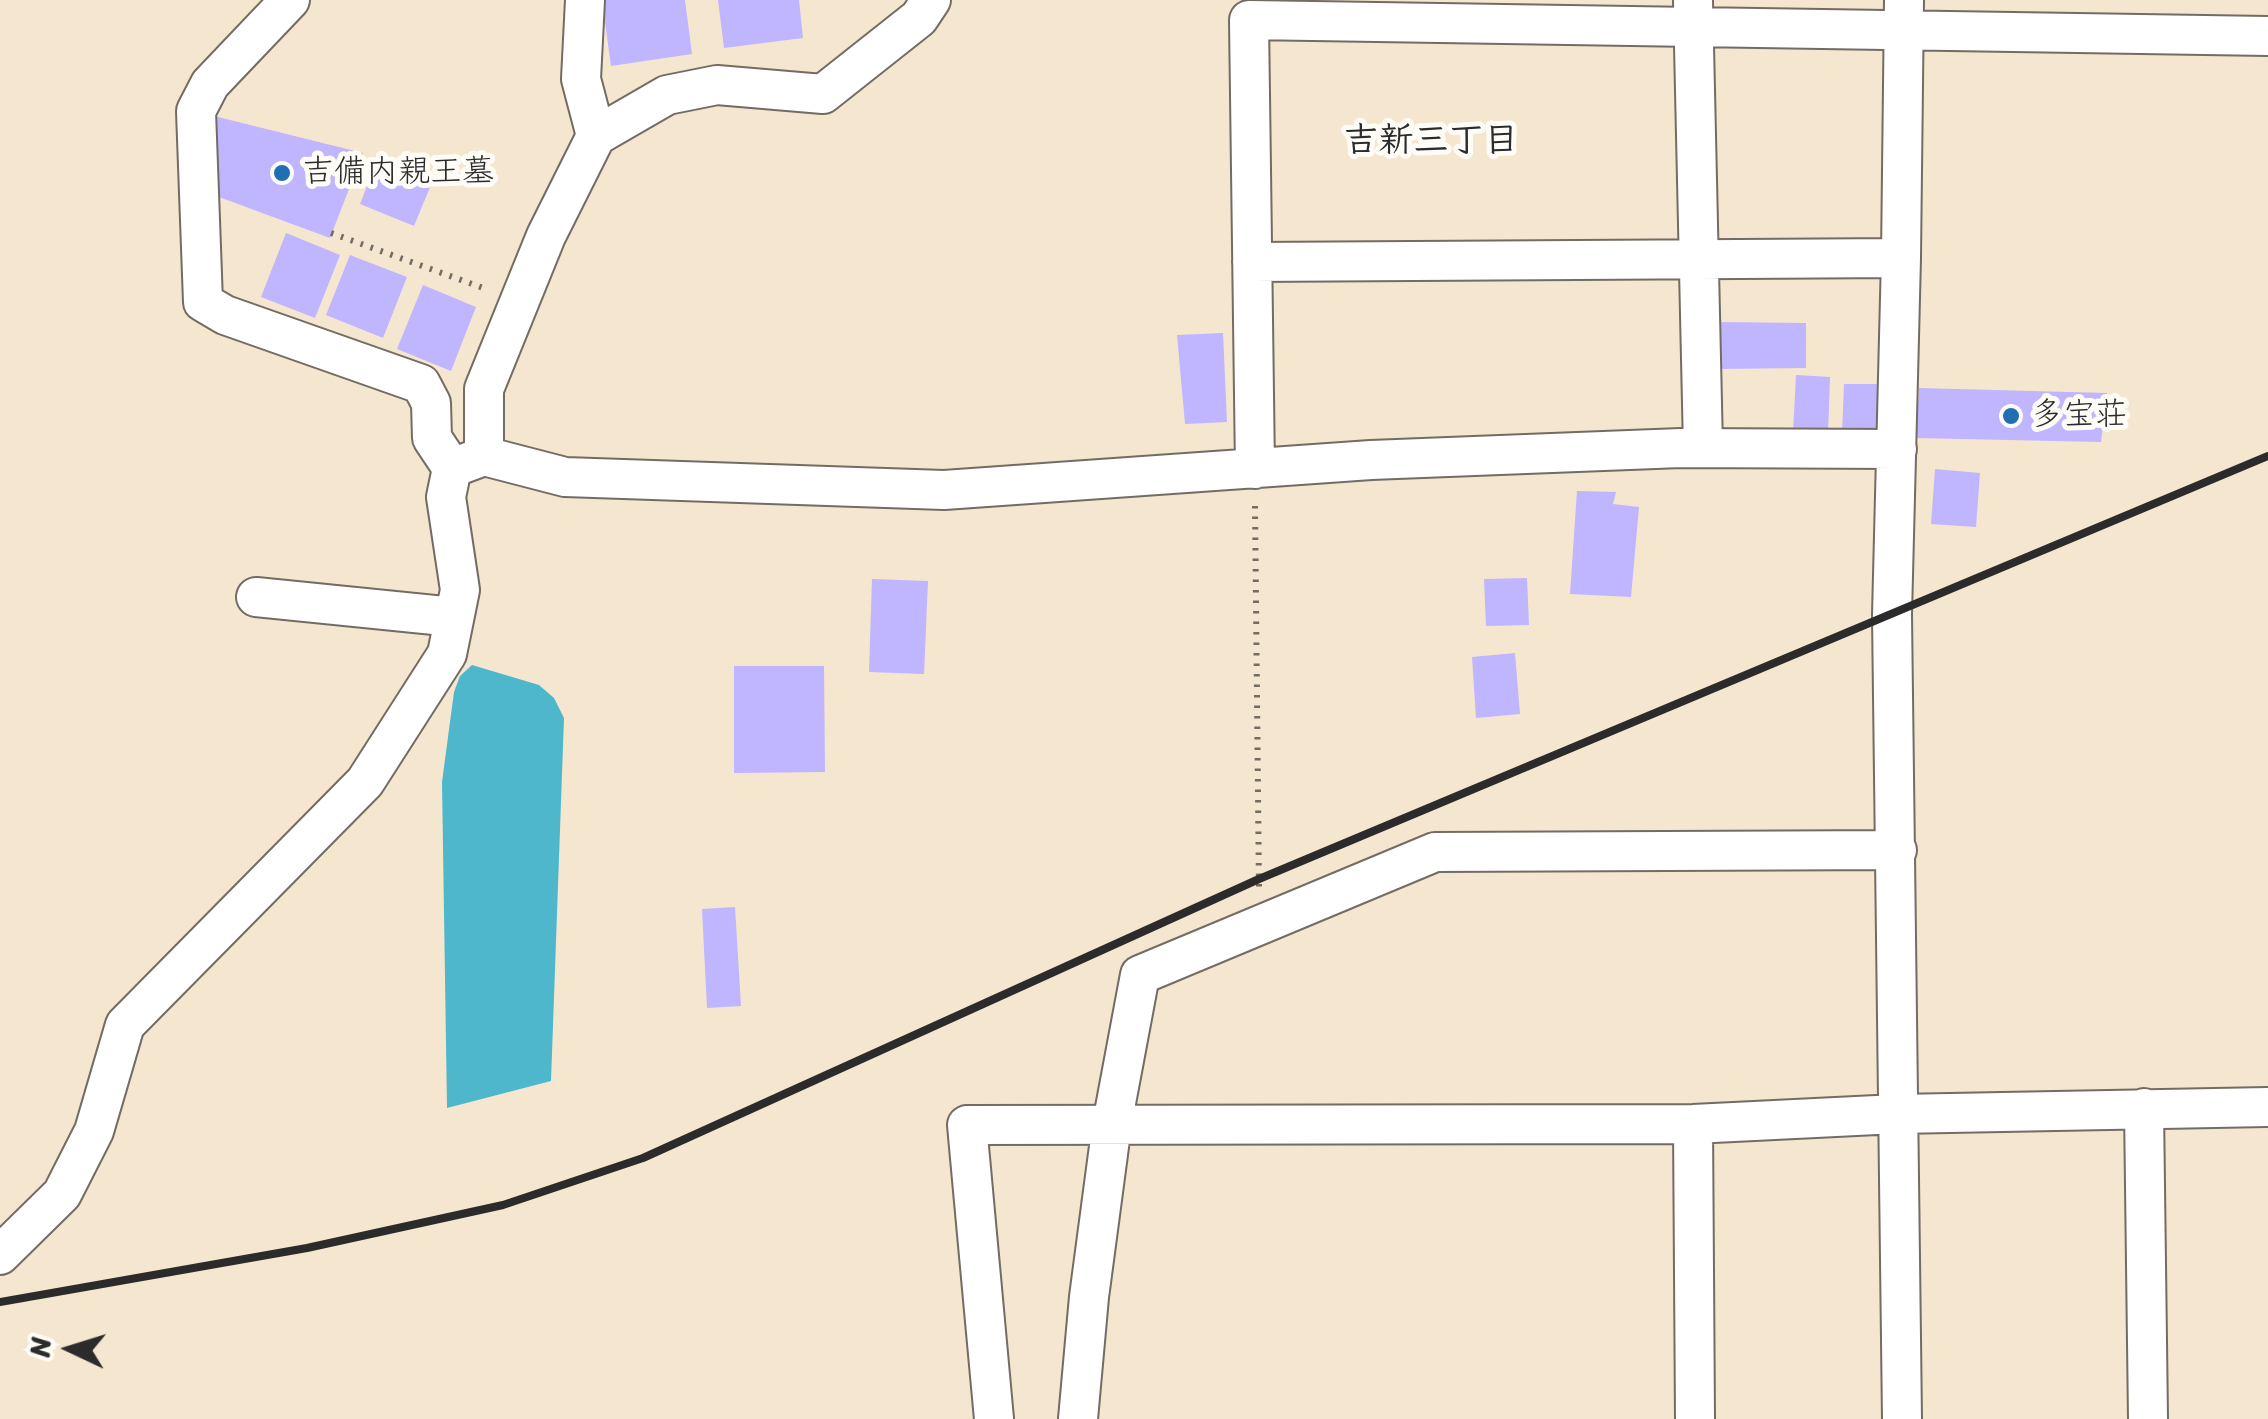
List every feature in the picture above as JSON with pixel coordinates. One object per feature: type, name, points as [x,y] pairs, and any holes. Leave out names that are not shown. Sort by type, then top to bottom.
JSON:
[{"type":"street","points":[[290,0],[210,84],[196,110],[203,302],[225,315],[421,384],[432,402],[432,438],[468,462],[564,477],[927,489],[1372,460],[1703,448],[1896,449]]},
{"type":"street","points":[[585,0],[580,79],[596,136]]},
{"type":"street","points":[[0,1255],[62,1194],[94,1131],[125,1025],[366,782],[447,654],[460,590],[446,497],[468,462],[484,389],[546,236],[596,136],[667,95],[717,86],[823,94],[920,18],[931,0]]},
{"type":"street","points":[[1693,13],[1703,448]]},
{"type":"street","points":[[1255,469],[1249,20],[1904,14],[2268,36]]},
{"type":"street","points":[[1902,1419],[1892,615],[1904,14]]},
{"type":"street","points":[[1252,262],[1901,258]]},
{"type":"street","points":[[256,597],[454,617]]},
{"type":"street","points":[[1078,1419],[1089,1297],[1112,1124],[1140,975],[1435,852],[1897,850]]},
{"type":"street","points":[[2144,1108],[2148,1419]]},
{"type":"street","points":[[994,1419],[966,1125],[1693,1124],[1898,1114],[2268,1108]]},
{"type":"street","points":[[1693,1124],[1695,1419]]},
{"type":"path","points":[[331,233],[520,302]]},
{"type":"path","points":[[1255,469],[1259,878],[1256,926]]},
{"type":"water","points":[[472,665],[539,685],[554,698],[564,718],[551,1081],[447,1108],[442,782],[454,692],[460,676]]},
{"type":"building","points":[[602,0],[685,0],[692,54],[611,66]]},
{"type":"building","points":[[718,0],[799,0],[803,38],[724,48]]},
{"type":"building","name":"吉備内親王墓","points":[[214,116],[363,153],[330,238],[208,193]]},
{"type":"building","points":[[378,158],[433,180],[414,226],[360,204]]},
{"type":"building","points":[[286,233],[340,255],[315,318],[261,297]]},
{"type":"building","points":[[350,255],[407,277],[383,338],[326,315]]},
{"type":"building","points":[[423,285],[476,307],[451,371],[397,349]]},
{"type":"building","points":[[1715,322],[1806,323],[1806,368],[1715,369]]},
{"type":"building","points":[[1223,333],[1227,422],[1185,424],[1177,335]]},
{"type":"building","points":[[1796,375],[1830,377],[1828,434],[1793,432]]},
{"type":"building","points":[[1844,384],[1881,384],[1880,432],[1842,433]]},
{"type":"building","name":"多宝荘","points":[[1919,388],[2107,393],[2101,442],[1916,438]]},
{"type":"building","points":[[1935,469],[1980,473],[1976,527],[1931,524]]},
{"type":"building","points":[[1577,491],[1616,492],[1613,504],[1639,507],[1631,597],[1570,594]]},
{"type":"building","points":[[1527,578],[1529,625],[1486,626],[1484,579]]},
{"type":"building","points":[[872,579],[928,581],[924,674],[869,672]]},
{"type":"building","points":[[1515,653],[1520,714],[1476,718],[1472,657]]},
{"type":"building","points":[[734,666],[824,666],[825,772],[734,773]]},
{"type":"building","points":[[735,907],[741,1006],[707,1008],[702,909]]},
{"type":"railway","points":[[0,1302],[307,1248],[503,1205],[643,1158],[1259,879],[2268,456]]},
{"type":"place","name":"吉備内親王墓","points":[[282,173]]},
{"type":"place","name":"多宝荘","points":[[2011,416]]},
{"type":"district","name":"吉新三丁目","points":[[1431,142]]}]
